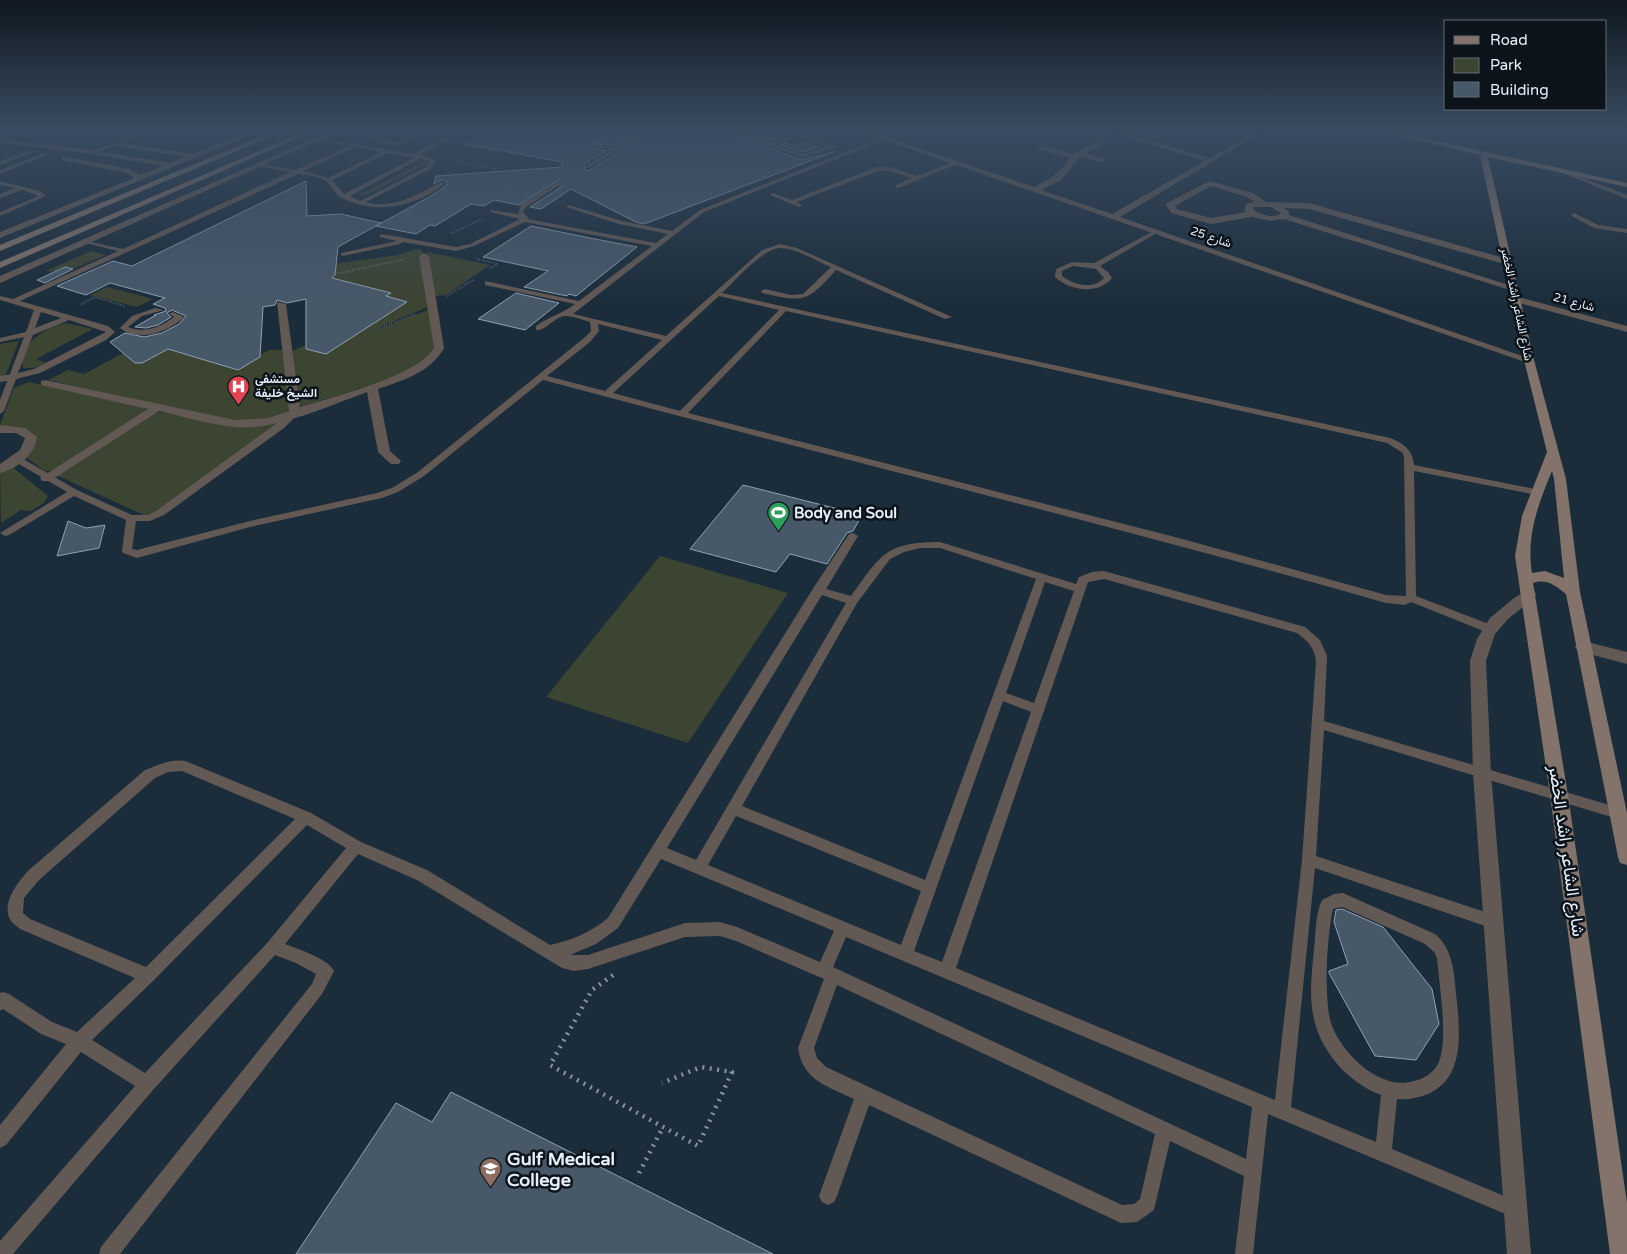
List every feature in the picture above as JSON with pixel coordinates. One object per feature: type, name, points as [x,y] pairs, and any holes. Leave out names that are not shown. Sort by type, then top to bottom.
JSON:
[{"type":"street","points":[[0,235],[116,188]]},
{"type":"street","points":[[0,248],[146,188]]},
{"type":"street","points":[[0,265],[181,188]]},
{"type":"street","points":[[0,280],[210,188]]},
{"type":"street","name":"شارع 25","points":[[1028,188],[1529,360]]},
{"type":"street","points":[[1035,190],[1040,188]]},
{"type":"street","points":[[1114,216],[1163,188]]},
{"type":"street","points":[[1202,188],[1170,205],[1174,211],[1211,221],[1252,214],[1270,218],[1284,216],[1513,288]]},
{"type":"street","points":[[1226,188],[1250,194],[1284,212],[1284,216]]},
{"type":"street","name":"شارع الشاعر راشد الخضر","points":[[1491,188],[1515,299],[1562,495],[1573,592],[1627,857]]},
{"type":"street","points":[[1252,214],[1248,210],[1249,206],[1296,204],[1508,262]]},
{"type":"street","points":[[20,240],[35,221]]},
{"type":"street","points":[[45,383],[235,424],[271,421],[372,388],[411,372],[434,357],[439,348],[424,256]]},
{"type":"street","name":"شارع 21","points":[[1515,299],[1627,329]]},
{"type":"street","points":[[281,304],[294,413]]},
{"type":"street","points":[[0,379],[14,377]]},
{"type":"street","points":[[372,388],[384,452],[394,462]]},
{"type":"street","points":[[46,478],[158,407]]},
{"type":"street","points":[[0,430],[18,429],[26,432],[31,437],[31,444],[16,458],[0,468]]},
{"type":"street","name":"شارع الشاعر راشد الخضر","points":[[1552,454],[1530,506],[1522,537],[1522,556],[1559,795],[1622,1254]]},
{"type":"street","points":[[1518,1254],[1482,773],[1478,661],[1480,646],[1493,622],[1539,575],[1556,579],[1573,592]]},
{"type":"street","points":[[1583,647],[1627,658]]},
{"type":"lane","points":[[0,196],[22,188],[42,193],[43,196],[0,214]]},
{"type":"lane","points":[[13,302],[262,188]]},
{"type":"lane","points":[[333,188],[344,196],[385,207],[402,205],[435,188]]},
{"type":"lane","points":[[344,196],[359,188]]},
{"type":"lane","points":[[362,202],[390,188]]},
{"type":"lane","points":[[524,219],[520,212],[523,206],[552,188]]},
{"type":"lane","points":[[539,328],[554,317],[569,313],[710,207],[759,188]]},
{"type":"lane","points":[[792,202],[829,188]]},
{"type":"lane","points":[[1603,188],[1627,197]]},
{"type":"lane","points":[[773,195],[803,206]]},
{"type":"lane","points":[[569,207],[621,223],[673,233]]},
{"type":"lane","points":[[492,211],[567,228],[658,245]]},
{"type":"lane","points":[[580,218],[586,212]]},
{"type":"lane","points":[[1574,215],[1596,227],[1627,231]]},
{"type":"lane","points":[[382,236],[456,249],[472,246],[524,219]]},
{"type":"lane","points":[[567,228],[573,223]]},
{"type":"lane","points":[[1094,266],[1105,272],[1108,278],[1097,286],[1075,285],[1062,280],[1057,273],[1061,267],[1066,265],[1094,266],[1157,231]]},
{"type":"lane","points":[[343,254],[405,241]]},
{"type":"lane","points":[[88,242],[124,251]]},
{"type":"lane","points":[[607,394],[768,248],[786,246],[948,317]]},
{"type":"lane","points":[[765,292],[795,299],[805,297],[835,267]]},
{"type":"lane","points":[[488,283],[580,303]]},
{"type":"lane","points":[[718,294],[1390,441],[1407,452],[1410,467],[1411,598]]},
{"type":"lane","points":[[0,298],[105,328],[111,332]]},
{"type":"lane","points":[[681,415],[784,309]]},
{"type":"lane","points":[[0,410],[14,377],[27,334],[38,310]]},
{"type":"lane","points":[[124,328],[126,324],[146,312],[160,310]]},
{"type":"lane","points":[[569,313],[594,322],[668,339]]},
{"type":"lane","points":[[14,377],[42,368],[103,338],[111,332],[124,328],[138,333],[151,333],[180,317],[173,314]]},
{"type":"lane","points":[[0,340],[27,334],[68,318]]},
{"type":"lane","points":[[131,518],[127,551],[137,554],[250,524],[379,496],[410,483],[592,336],[596,326],[594,322]]},
{"type":"lane","points":[[541,377],[681,415],[1022,500],[1386,600],[1405,601],[1411,598],[1490,629]]},
{"type":"lane","points":[[16,458],[46,478],[131,518],[150,518],[160,513],[281,426],[294,413]]},
{"type":"lane","points":[[1410,467],[1537,492]]},
{"type":"lane","points":[[5,534],[74,492]]},
{"type":"lane","points":[[548,953],[579,946],[604,933],[613,923],[853,536]]},
{"type":"lane","points":[[699,868],[853,601],[886,557],[901,549],[920,544],[940,545],[1079,589]]},
{"type":"lane","points":[[947,972],[1082,580],[1092,576],[1104,575],[1301,630],[1314,640],[1322,651],[1309,860],[1282,1112]]},
{"type":"lane","points":[[905,954],[1042,576]]},
{"type":"lane","points":[[818,590],[853,601]]},
{"type":"lane","points":[[999,695],[1038,709]]},
{"type":"lane","points":[[1318,724],[1618,813]]},
{"type":"lane","points":[[148,976],[25,924],[16,916],[14,904],[21,889],[136,785],[150,774],[167,767],[183,766],[306,817],[356,846],[422,875],[452,891],[477,911],[562,961],[574,963],[588,962],[684,930],[720,929],[737,934],[828,973],[1253,1171]]},
{"type":"lane","points":[[734,809],[929,888]]},
{"type":"lane","points":[[0,1139],[79,1041],[148,976],[306,817]]},
{"type":"lane","points":[[1,1254],[147,1084],[273,947],[356,846]]},
{"type":"lane","points":[[658,851],[1515,1209]]},
{"type":"lane","points":[[1309,860],[1494,922]]},
{"type":"lane","points":[[1334,900],[1343,900],[1419,933],[1439,947],[1444,957],[1450,1041],[1447,1064],[1435,1081],[1416,1091],[1390,1092],[1366,1079],[1345,1060],[1329,1038],[1321,1016],[1325,912],[1327,905],[1334,900]]},
{"type":"lane","points":[[843,928],[806,1048],[808,1060],[814,1070],[1121,1214],[1137,1213],[1148,1204],[1164,1130]]},
{"type":"lane","points":[[108,1254],[317,989],[326,971],[300,957],[273,947]]},
{"type":"lane","points":[[0,1003],[3,1000],[48,1028],[79,1041],[147,1084]]},
{"type":"lane","points":[[1383,1154],[1390,1092]]},
{"type":"lane","points":[[828,1196],[864,1095]]},
{"type":"lane","points":[[1244,1254],[1261,1103]]},
{"type":"path","points":[[456,249],[456,254],[496,264],[488,269]]},
{"type":"path","points":[[335,274],[351,269],[362,270],[370,265],[380,266],[389,260],[398,262],[406,260],[406,258],[424,256]]},
{"type":"path","points":[[375,330],[448,296],[480,274]]},
{"type":"path","points":[[472,280],[488,283]]},
{"type":"path","points":[[58,315],[95,297],[146,312]]},
{"type":"path","points":[[614,953],[614,974],[592,990],[550,1065],[698,1146],[732,1072],[701,1067],[662,1083]]},
{"type":"path","points":[[640,1173],[663,1127]]},
{"type":"green space","points":[[373,188],[381,188],[367,195],[358,195]]},
{"type":"green space","points":[[417,249],[422,250],[430,306],[373,330],[375,331],[430,309],[437,345],[431,358],[388,380],[303,406],[300,405],[290,352],[306,345],[307,349],[326,354],[392,311],[386,296],[390,293],[332,278],[319,266],[398,255]]},
{"type":"green space","points":[[91,251],[106,255],[73,269],[65,268],[53,272],[46,271]]},
{"type":"green space","points":[[427,252],[490,265],[446,295],[434,296]]},
{"type":"green space","points":[[107,287],[153,299],[137,307],[90,295]]},
{"type":"green space","points":[[66,323],[93,329],[36,359],[47,363],[34,368],[23,368],[25,351],[29,344],[49,328]]},
{"type":"green space","points":[[19,341],[5,377],[0,378],[0,344]]},
{"type":"green space","points":[[144,342],[156,346],[132,360],[135,363],[142,363],[168,349],[238,370],[258,358],[258,353],[262,354],[269,350],[283,350],[290,409],[283,415],[255,422],[223,420],[48,380],[68,370],[84,374]]},
{"type":"green space","points":[[29,382],[142,406],[146,409],[146,412],[52,471],[45,471],[23,455],[33,440],[0,425],[14,388]]},
{"type":"green space","points":[[161,412],[236,427],[274,421],[280,424],[148,517],[56,475],[151,414]]},
{"type":"green space","points":[[10,465],[48,496],[44,503],[31,511],[21,510],[1,523],[0,470]]},
{"type":"green space","points":[[660,556],[788,593],[688,743],[546,697]]},
{"type":"building","points":[[293,188],[306,188],[307,216],[341,214],[381,223],[338,247],[335,275],[332,278],[391,293],[386,296],[407,302],[326,354],[306,349],[306,299],[287,303],[277,300],[275,305],[263,307],[260,357],[238,370],[168,349],[142,363],[135,363],[110,342],[125,333],[144,337],[162,333],[179,324],[186,316],[172,310],[167,313],[171,317],[158,325],[146,328],[135,327],[156,315],[154,315],[166,311],[165,308],[153,304],[165,298],[110,283],[86,295],[57,286],[113,261],[132,266]]},
{"type":"building","points":[[443,188],[547,188],[519,205],[494,200],[484,206],[471,204],[435,226],[430,225],[416,234],[376,226]]},
{"type":"building","points":[[560,188],[740,188],[644,224],[636,222],[571,189],[541,209],[530,207]]},
{"type":"building","points":[[531,226],[637,247],[576,296],[569,294],[567,296],[524,287],[548,271],[483,257]]},
{"type":"building","points":[[65,267],[73,269],[45,283],[37,280]]},
{"type":"building","points":[[516,293],[559,303],[525,330],[478,319]]},
{"type":"building","name":"Body and Soul","points":[[743,485],[862,515],[853,531],[847,533],[827,564],[790,554],[776,572],[690,549]]},
{"type":"building","points":[[68,521],[86,528],[105,525],[99,548],[57,556]]},
{"type":"building","points":[[1342,909],[1383,927],[1432,989],[1439,1024],[1416,1060],[1375,1056],[1329,973],[1329,971],[1348,964],[1334,922],[1336,910]]},
{"type":"building","name":"Gulf Medical College","points":[[451,1092],[773,1254],[296,1254],[396,1103],[432,1122]]},
{"type":"place","name":"مستشفى الشيخ خليفة","points":[[239,405]]},
{"type":"place","name":"Body and Soul","points":[[778,532]]},
{"type":"place","name":"Gulf Medical College","points":[[491,1188]]}]
